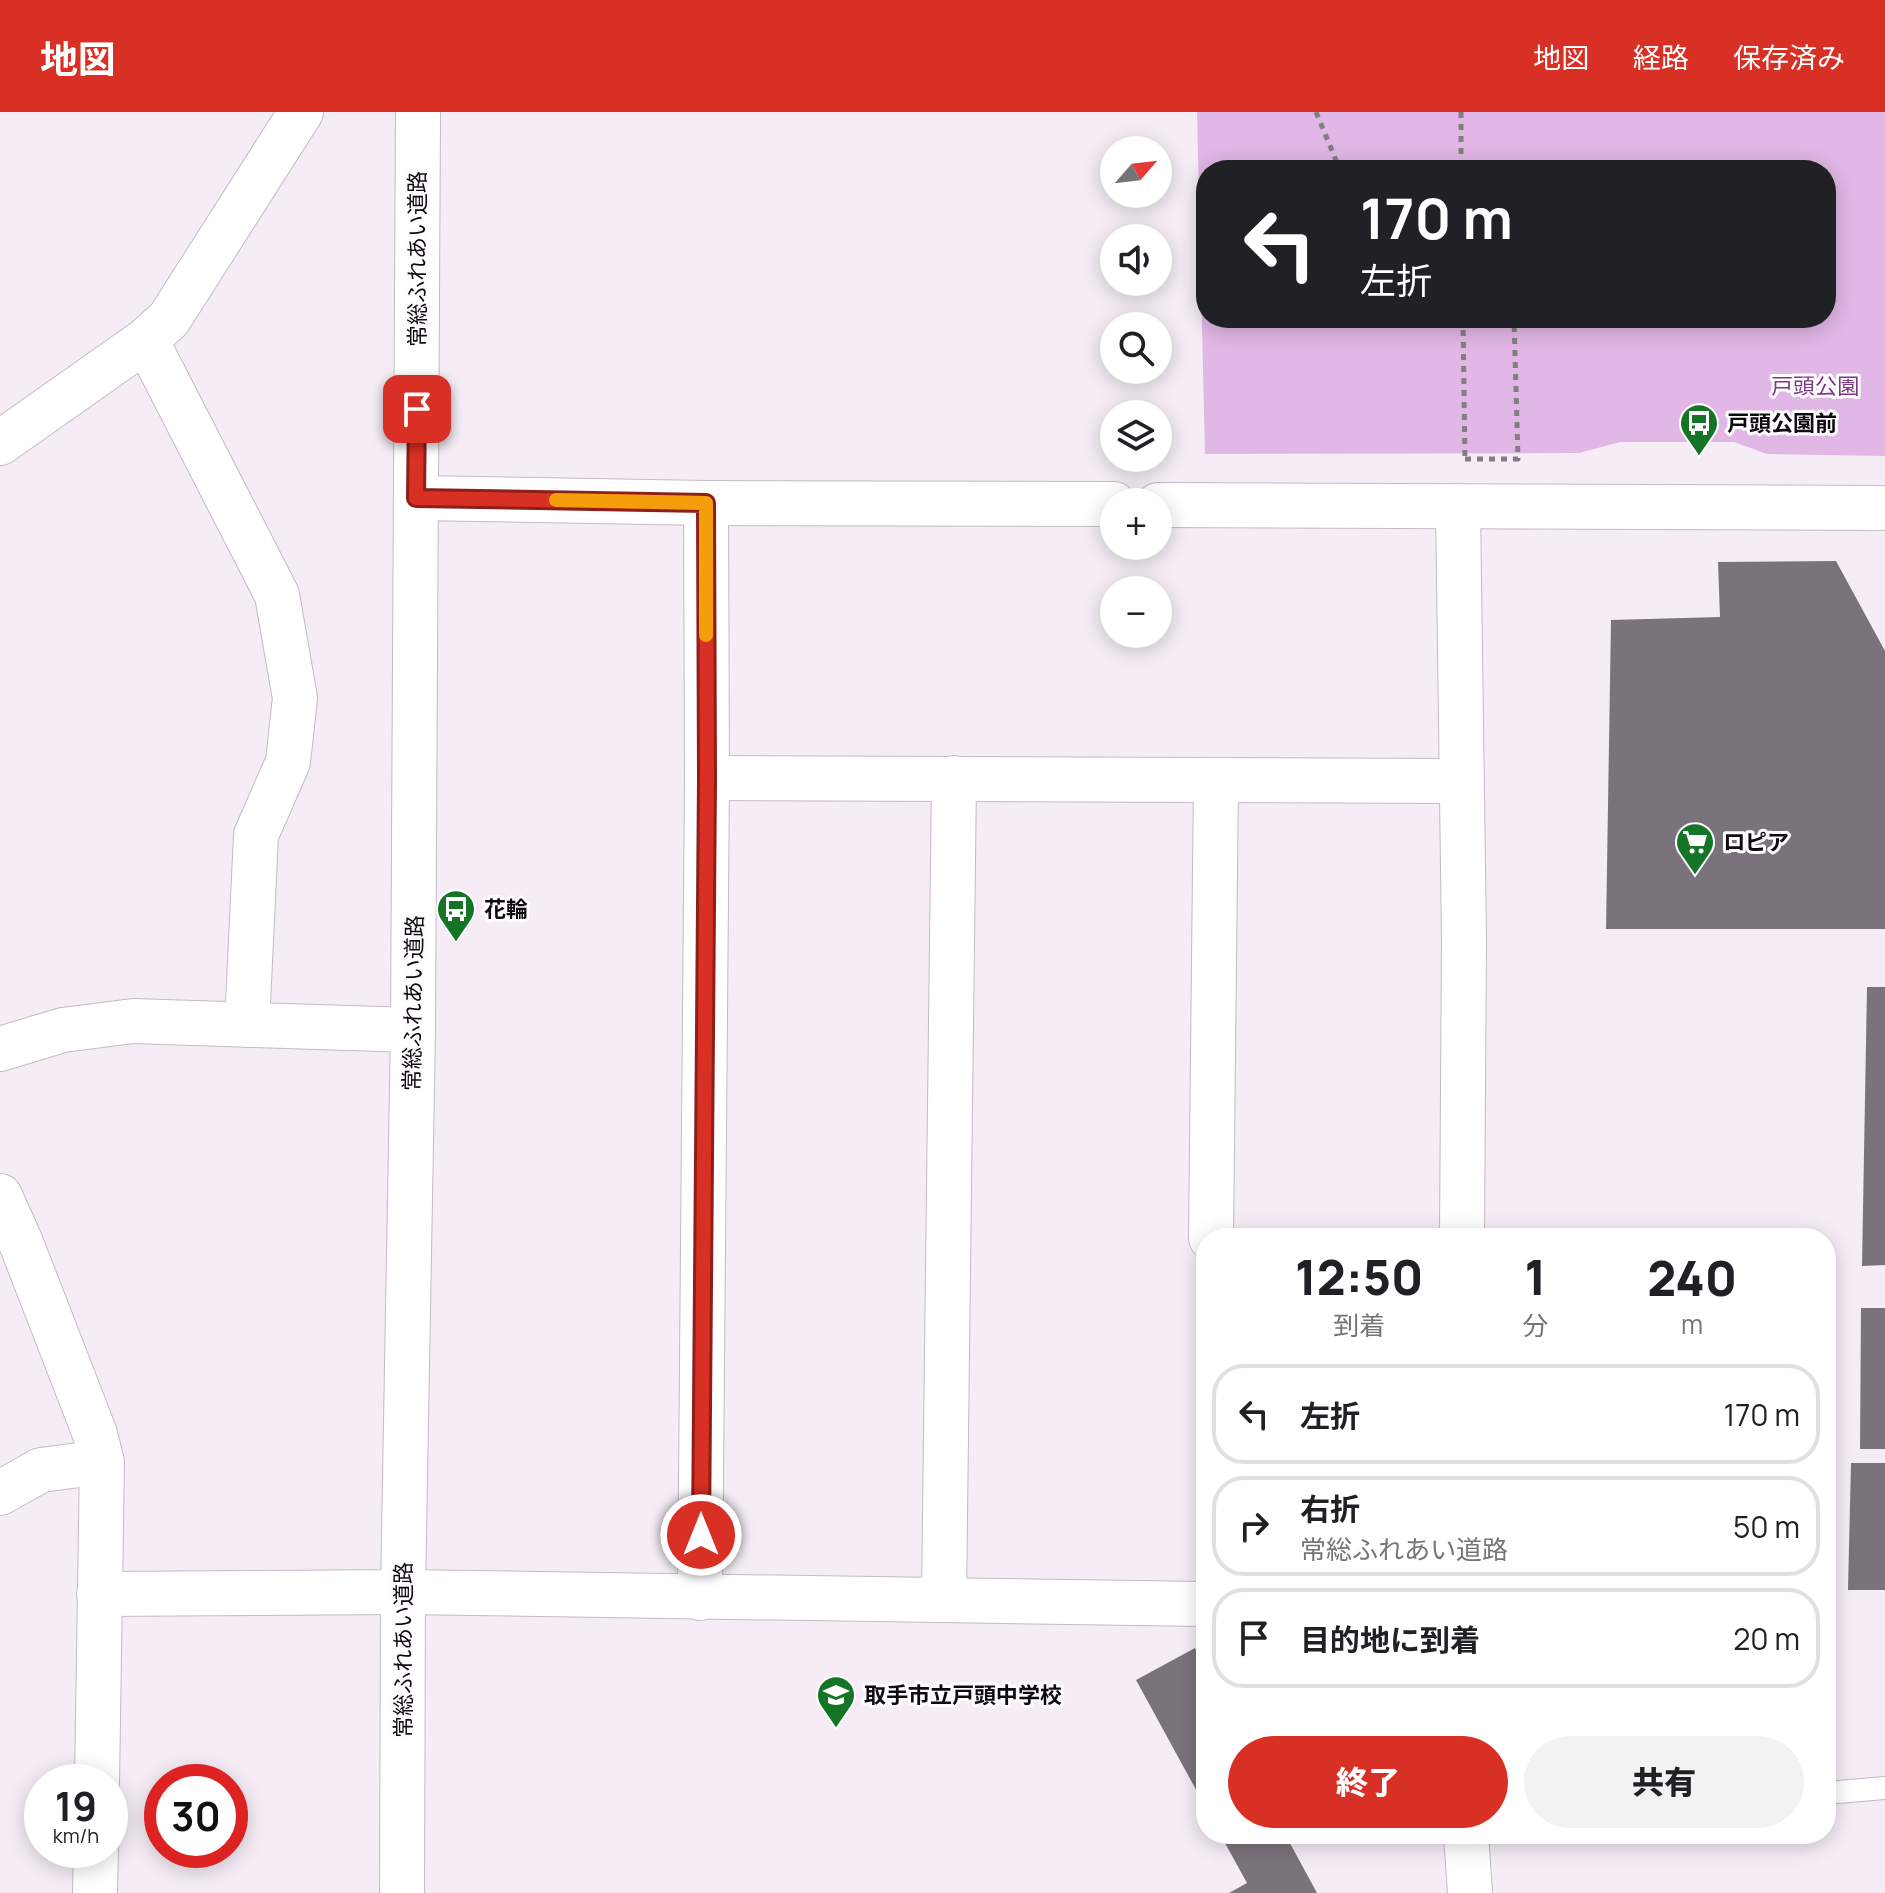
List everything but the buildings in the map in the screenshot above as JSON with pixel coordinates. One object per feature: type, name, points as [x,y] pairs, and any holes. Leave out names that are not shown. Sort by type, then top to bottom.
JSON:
[{"type":"street","points":[[0,443],[146,340],[169,319],[301,112]]},
{"type":"street","name":"常総ふれあい道路","points":[[402,1893],[403,1592],[413,1030],[418,112]]},
{"type":"street","points":[[146,340],[277,595],[295,698],[288,762],[256,835],[247,1025]]},
{"type":"street","points":[[416,498],[706,503],[1100,504]]},
{"type":"street","points":[[700,1598],[707,778],[706,503]]},
{"type":"street","points":[[1172,505],[1885,508]]},
{"type":"street","points":[[1458,506],[1464,939],[1462,1228]]},
{"type":"street","points":[[707,778],[1462,781]]},
{"type":"street","points":[[944,1599],[954,778]]},
{"type":"street","points":[[1211,1228],[1216,780]]},
{"type":"street","points":[[0,1049],[63,1030],[133,1021],[413,1030]]},
{"type":"street","points":[[0,1196],[10,1252],[95,1434],[102,1462],[97,1764]]},
{"type":"street","points":[[0,1493],[41,1470],[102,1462]]},
{"type":"street","points":[[99,1594],[403,1592],[1196,1604]]},
{"type":"street","points":[[1467,1844],[1470,1893]]},
{"type":"street","points":[[95,1893],[96,1868]]},
{"type":"lane","points":[[1836,1792],[1885,1788]]},
{"type":"path","points":[[1316,112],[1336,160]]},
{"type":"path","points":[[1461,112],[1461,160]]},
{"type":"path","points":[[1458,506],[1465,459],[1463,328]]},
{"type":"path","points":[[1465,459],[1518,459],[1514,328]]},
{"type":"green space","name":"戸頭公園","points":[[1197,112],[1885,112],[1885,456],[1767,454],[1734,442],[1620,442],[1579,453],[1205,454],[1202,328],[1836,328],[1836,160],[1198,160]]},
{"type":"slow traffic","points":[[556,500],[706,503],[706,635]]},
{"type":"place","name":"戸頭公園前","points":[[1699,457]]},
{"type":"place","name":"ロピア","points":[[1695,876]]},
{"type":"place","name":"花輪","points":[[456,943]]},
{"type":"place","name":"取手市立戸頭中学校","points":[[836,1729]]},
{"type":"route","points":[[417,409],[416,498],[706,503],[701,1535]]}]
